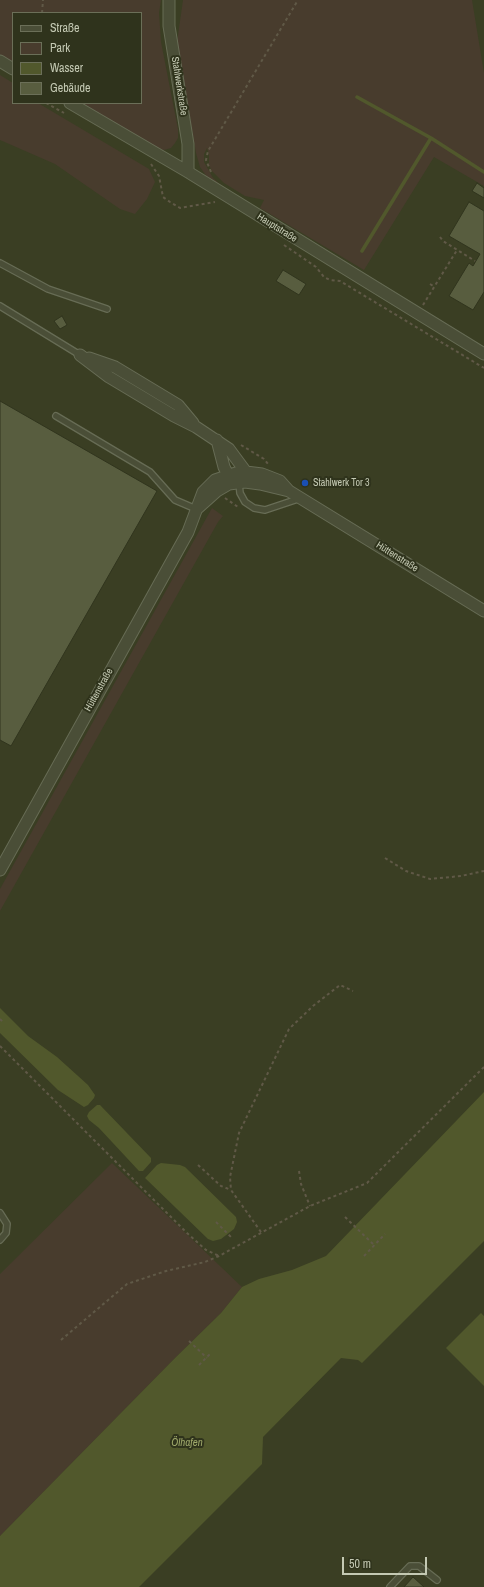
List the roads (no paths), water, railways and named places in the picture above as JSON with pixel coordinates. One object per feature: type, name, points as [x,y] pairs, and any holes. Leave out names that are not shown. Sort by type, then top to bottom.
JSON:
[{"type":"street","name":"Stahlwerkstraße","points":[[169,0],[169,26],[188,144],[188,172]]},
{"type":"street","points":[[0,61],[12,68]]},
{"type":"street","name":"Hauptstraße","points":[[72,104],[188,172],[484,354]]},
{"type":"street","points":[[80,355],[115,367],[178,405],[196,427],[229,449],[246,472]]},
{"type":"street","points":[[217,440],[224,467],[228,475],[239,483]]},
{"type":"street","name":"Hüttenstraße","points":[[0,870],[184,538],[203,492],[215,480],[228,475],[246,472],[262,474],[280,481],[289,491]]},
{"type":"street","name":"Hüttenstraße","points":[[196,509],[216,491],[230,484],[260,484],[289,491],[484,611]]},
{"type":"lane","points":[[0,263],[48,289],[107,309]]},
{"type":"lane","points":[[0,306],[80,355]]},
{"type":"lane","points":[[56,416],[150,472],[175,500],[196,509]]},
{"type":"lane","points":[[239,483],[240,493],[245,502],[254,508],[265,510],[301,498]]},
{"type":"lane","points":[[0,1213],[7,1224],[6,1233],[0,1240]]},
{"type":"lane","points":[[390,1587],[410,1566],[419,1566],[437,1580]]},
{"type":"water","points":[[0,1008],[28,1036],[57,1057],[88,1085],[95,1095],[88,1105],[84,1107],[58,1090],[0,1033]]},
{"type":"water","name":"Ölhafen","points":[[484,1092],[484,1241],[362,1363],[358,1360],[341,1358],[263,1437],[262,1464],[139,1587],[0,1587],[0,1536],[221,1313],[242,1287],[259,1279],[292,1270],[326,1256]]},
{"type":"water","points":[[97,1105],[100,1105],[151,1158],[151,1162],[143,1171],[139,1171],[99,1128],[89,1120],[87,1116],[89,1112]]},
{"type":"water","points":[[161,1163],[185,1167],[236,1217],[237,1222],[234,1229],[221,1239],[213,1241],[208,1239],[145,1178],[157,1165]]},
{"type":"water","points":[[481,1313],[484,1316],[484,1386],[446,1348]]},
{"type":"waterway","points":[[357,97],[431,138],[484,172]]},
{"type":"waterway","points":[[362,251],[431,138]]},
{"type":"place","name":"Stahlwerk Tor 3","points":[[305,483]]}]
